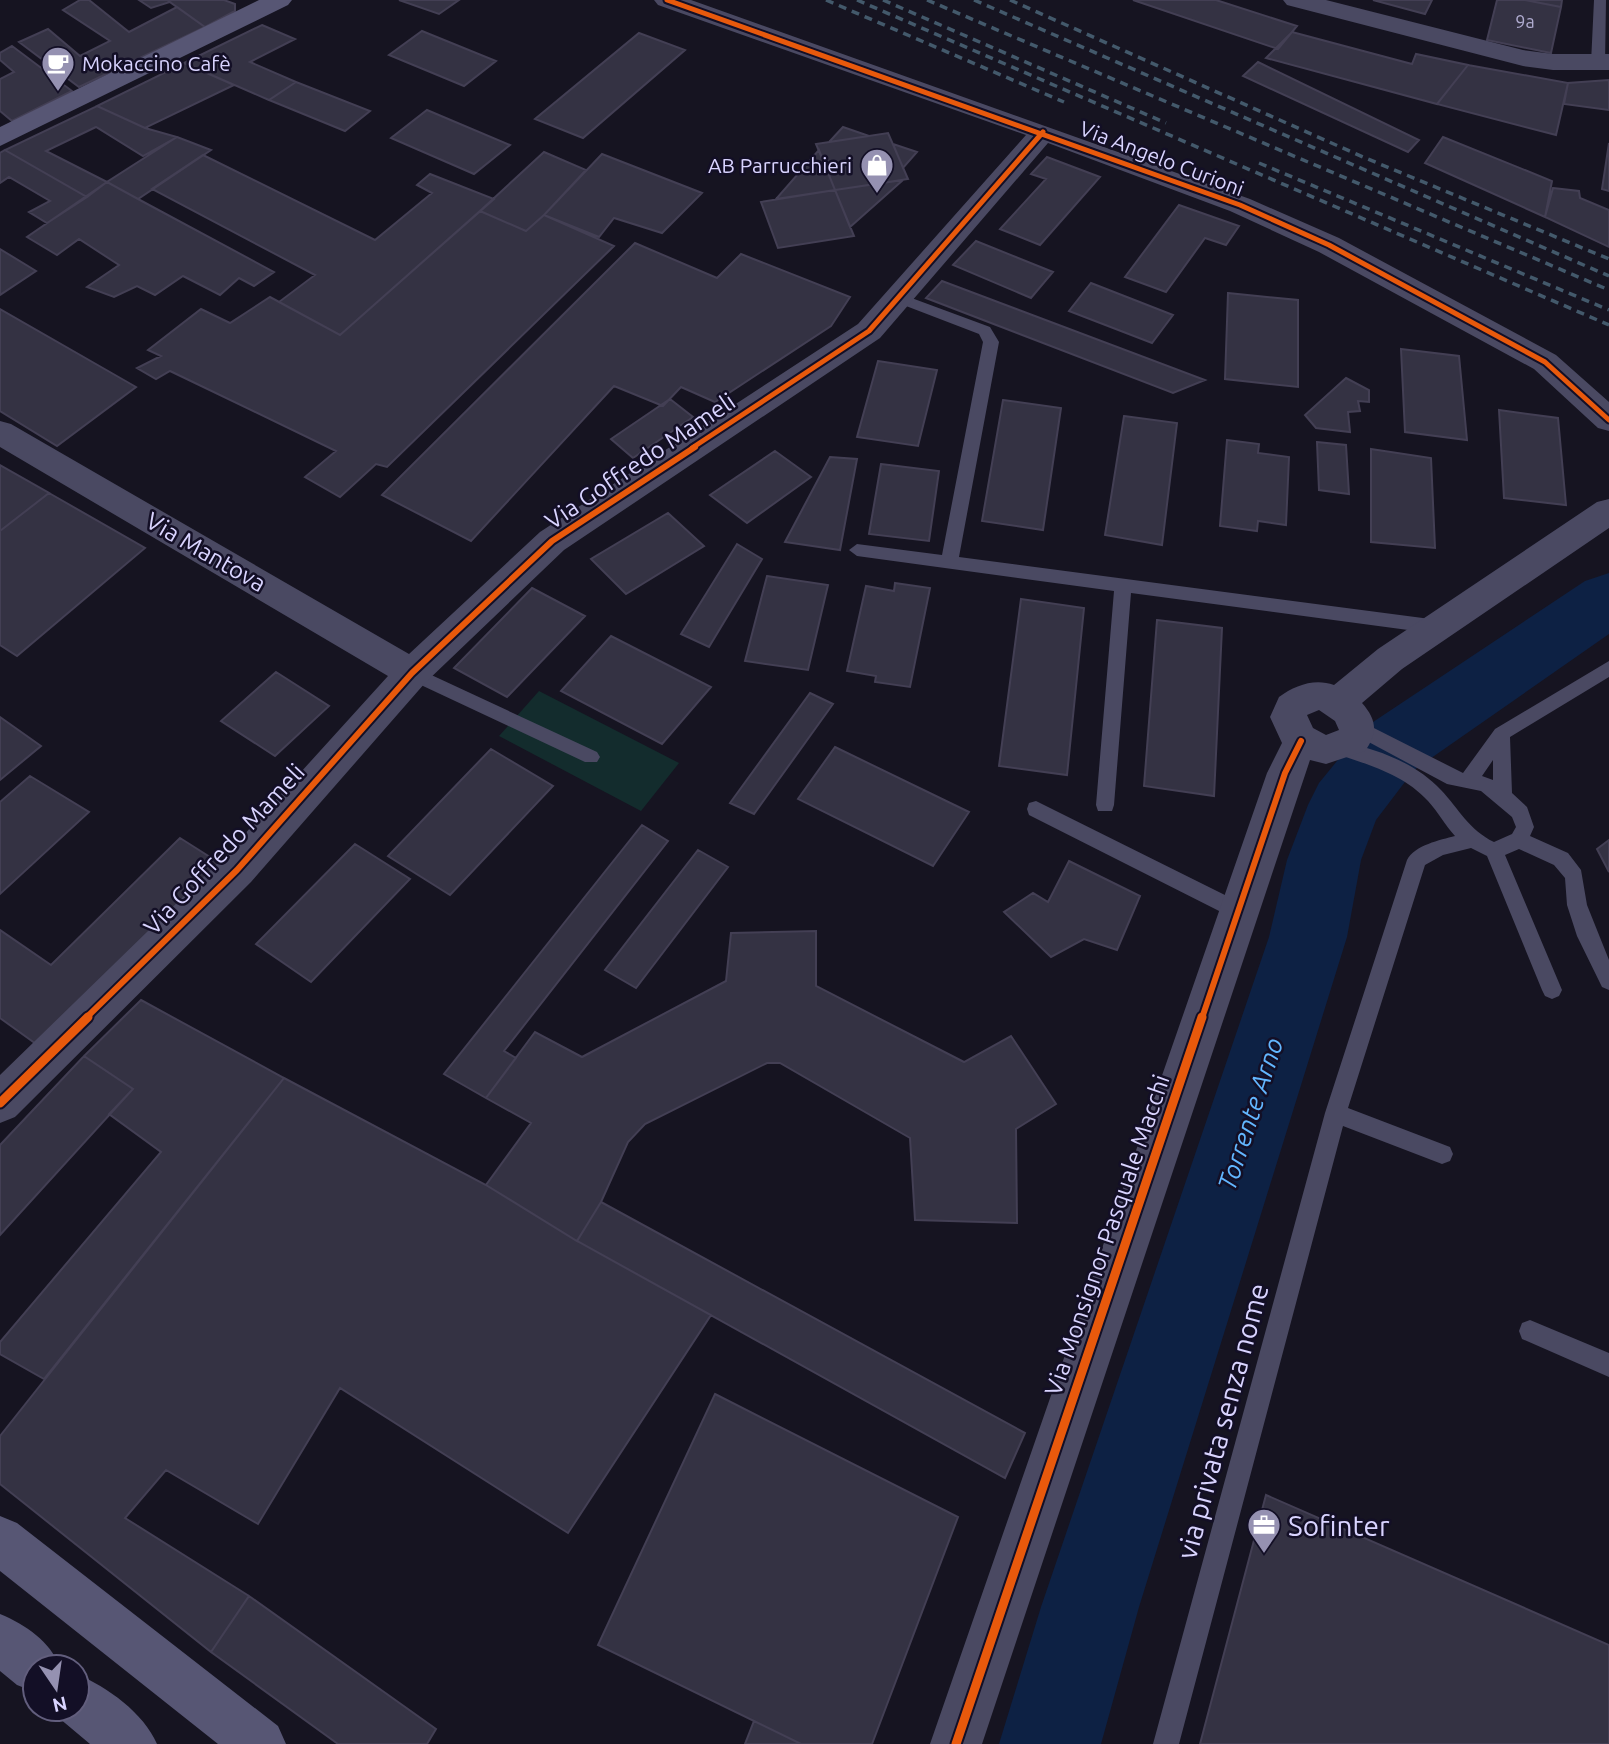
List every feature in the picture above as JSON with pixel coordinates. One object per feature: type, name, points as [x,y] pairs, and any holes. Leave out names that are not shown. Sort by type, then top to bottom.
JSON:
[{"type":"street","name":"Via Angelo Curioni","points":[[667,0],[1044,132],[1240,205],[1329,245],[1545,362],[1609,419]]},
{"type":"street","points":[[1296,0],[1523,58],[1553,62],[1603,62]]},
{"type":"street","points":[[0,138],[272,1]]},
{"type":"street","name":"Via Goffredo Mameli","points":[[0,1103],[237,870],[412,673],[552,541],[869,331],[1044,132]]},
{"type":"street","name":"Via Angelo Curioni","points":[[1545,362],[1565,366],[1609,389]]},
{"type":"street","name":"Via Mantova","points":[[0,432],[412,673]]},
{"type":"street","name":"Via Monsignor Pasquale Macchi","points":[[956,1744],[1285,773],[1345,734],[1390,659],[1609,511]]},
{"type":"street","points":[[0,1541],[260,1744]]},
{"type":"street","points":[[0,1639],[21,1656]]},
{"type":"street","points":[[91,1711],[131,1744]]},
{"type":"lane","points":[[1600,0],[1603,62]]},
{"type":"lane","points":[[898,298],[985,331],[991,342],[949,563]]},
{"type":"lane","points":[[857,550],[1438,627]]},
{"type":"lane","points":[[1105,805],[1123,586]]},
{"type":"lane","points":[[1469,779],[1502,734],[1609,668]]},
{"type":"lane","points":[[412,673],[592,757]]},
{"type":"lane","points":[[1345,734],[1416,770],[1485,784],[1503,796],[1520,813],[1525,827],[1519,841],[1494,851],[1469,841],[1451,821],[1416,770]]},
{"type":"lane","points":[[1502,734],[1503,796]]},
{"type":"lane","points":[[1036,809],[1238,911]]},
{"type":"lane","name":"via privata senza nome","points":[[1166,1744],[1336,1113],[1417,860],[1439,848],[1469,841]]},
{"type":"lane","points":[[1519,841],[1561,859],[1574,876],[1577,905],[1587,936],[1609,981]]},
{"type":"lane","points":[[1494,851],[1552,990]]},
{"type":"lane","points":[[1336,1113],[1442,1154]]},
{"type":"lane","points":[[1530,1331],[1609,1365]]},
{"type":"green space","points":[[539,691],[679,763],[641,811],[499,736]]},
{"type":"building","points":[[80,0],[89,0],[129,32],[177,7],[205,27],[79,87],[19,42],[48,29],[80,56],[110,41],[63,10]]},
{"type":"building","points":[[139,0],[167,0],[170,2],[151,8]]},
{"type":"building","points":[[167,0],[224,0],[235,4],[235,11],[205,27]]},
{"type":"building","points":[[399,0],[459,0],[439,14]]},
{"type":"building","points":[[1133,0],[1216,0],[1297,26],[1278,49]]},
{"type":"building","points":[[1373,0],[1432,0],[1425,14]]},
{"type":"building","points":[[1497,0],[1525,0],[1561,7],[1551,53],[1487,40]]},
{"type":"building","points":[[1525,0],[1562,0],[1561,7]]},
{"type":"building","points":[[262,25],[295,39],[250,62],[296,82],[269,100],[184,63]]},
{"type":"building","points":[[422,31],[496,61],[464,86],[389,55]]},
{"type":"building","points":[[1292,32],[1412,64],[1416,54],[1468,65],[1437,104],[1266,58]]},
{"type":"building","points":[[639,33],[685,50],[583,138],[535,119]]},
{"type":"building","points":[[12,46],[72,91],[12,121],[0,111],[0,79],[14,72],[0,60],[0,53]]},
{"type":"building","points":[[1258,62],[1419,140],[1408,152],[1243,76]]},
{"type":"building","points":[[184,63],[234,85],[145,128],[97,106]]},
{"type":"building","points":[[1468,65],[1568,83],[1556,135],[1437,104]]},
{"type":"building","points":[[1609,80],[1609,110],[1564,104],[1568,83]]},
{"type":"building","points":[[296,82],[370,111],[345,131],[269,100]]},
{"type":"building","points":[[97,106],[145,128],[177,137],[143,156],[96,127],[46,151],[107,182],[87,197],[5,150]]},
{"type":"building","points":[[427,110],[510,145],[474,174],[391,138]]},
{"type":"building","points":[[843,127],[869,136],[829,142]]},
{"type":"building","points":[[888,133],[908,179],[835,190],[816,144]]},
{"type":"building","points":[[177,137],[211,150],[138,199],[107,182]]},
{"type":"building","points":[[1443,137],[1552,181],[1545,217],[1425,163]]},
{"type":"building","points":[[1609,143],[1609,191],[1602,189]]},
{"type":"building","points":[[893,144],[917,152],[903,168]]},
{"type":"building","points":[[5,150],[87,197],[47,223],[29,212],[50,201],[9,177],[0,183],[0,153]]},
{"type":"building","points":[[819,150],[835,190],[776,199]]},
{"type":"building","points":[[544,152],[586,170],[544,215],[526,231],[480,211]]},
{"type":"building","points":[[602,154],[702,193],[662,233],[614,218],[599,237],[544,215]]},
{"type":"building","points":[[203,155],[375,240],[432,193],[417,185],[430,174],[494,199],[340,335],[279,302],[315,275],[152,189]]},
{"type":"building","points":[[1047,157],[1100,177],[1040,245],[1000,229],[1046,179],[1031,174]]},
{"type":"building","points":[[903,180],[850,227],[835,190]]},
{"type":"building","points":[[107,182],[274,272],[254,286],[239,278],[220,295],[183,276],[155,295],[137,286],[114,297],[87,287],[119,265],[79,239],[57,255],[27,237]]},
{"type":"building","points":[[1553,188],[1579,191],[1580,198],[1609,210],[1609,247],[1545,217]]},
{"type":"building","points":[[835,190],[854,236],[778,248],[761,202]]},
{"type":"building","points":[[1179,205],[1239,226],[1226,245],[1205,238],[1166,292],[1125,277]]},
{"type":"building","points":[[480,211],[526,231],[544,215],[614,246],[387,467],[376,464],[340,497],[305,477],[336,451],[170,371],[156,379],[137,368],[161,356],[148,350],[201,309],[230,323],[270,297],[340,335]]},
{"type":"building","points":[[976,241],[1053,272],[1031,298],[953,265]]},
{"type":"building","points":[[635,243],[717,278],[741,254],[850,297],[831,326],[715,402],[681,387],[663,406],[614,386],[471,541],[382,495]]},
{"type":"building","points":[[0,249],[36,271],[0,295]]},
{"type":"building","points":[[942,281],[1205,380],[1173,393],[926,298]]},
{"type":"building","points":[[1091,283],[1173,315],[1152,343],[1069,311]]},
{"type":"building","points":[[1228,293],[1298,300],[1298,387],[1225,379]]},
{"type":"building","points":[[0,309],[136,387],[57,446],[0,411]]},
{"type":"building","points":[[1401,349],[1459,356],[1467,440],[1405,432]]},
{"type":"building","points":[[878,361],[937,370],[918,446],[857,437]]},
{"type":"building","points":[[1346,378],[1369,390],[1369,402],[1358,401],[1360,411],[1348,412],[1350,432],[1316,428],[1305,415]]},
{"type":"building","points":[[670,399],[693,417],[633,458],[611,439]]},
{"type":"building","points":[[1003,400],[1061,408],[1043,530],[982,521]]},
{"type":"building","points":[[1499,410],[1558,418],[1566,505],[1504,498]]},
{"type":"building","points":[[1124,416],[1177,423],[1162,545],[1105,535]]},
{"type":"building","points":[[1227,440],[1259,444],[1258,453],[1289,457],[1286,525],[1258,521],[1257,531],[1220,526]]},
{"type":"building","points":[[1317,442],[1346,445],[1349,494],[1319,490]]},
{"type":"building","points":[[1371,449],[1431,458],[1435,548],[1371,542]]},
{"type":"building","points":[[775,451],[811,477],[747,523],[710,495]]},
{"type":"building","points":[[830,457],[857,459],[840,550],[785,542]]},
{"type":"building","points":[[881,464],[939,471],[929,541],[869,534]]},
{"type":"building","points":[[0,465],[49,493],[0,531]]},
{"type":"building","points":[[49,493],[145,548],[17,656],[0,645],[0,531]]},
{"type":"building","points":[[668,513],[704,546],[626,594],[591,559]]},
{"type":"building","points":[[737,544],[762,559],[709,647],[681,634]]},
{"type":"building","points":[[767,576],[828,585],[808,670],[745,661]]},
{"type":"building","points":[[895,583],[930,588],[910,687],[875,682],[876,676],[847,671],[866,586],[894,591]]},
{"type":"building","points":[[532,588],[585,616],[507,697],[454,668]]},
{"type":"building","points":[[1021,599],[1084,608],[1067,775],[999,766]]},
{"type":"building","points":[[1157,620],[1222,628],[1214,796],[1144,786]]},
{"type":"building","points":[[611,636],[711,687],[662,744],[561,691]]},
{"type":"building","points":[[276,672],[329,706],[275,756],[221,721]]},
{"type":"building","points":[[810,693],[833,704],[754,814],[730,803]]},
{"type":"building","points":[[0,717],[41,746],[0,780]]},
{"type":"building","points":[[835,747],[969,812],[933,866],[798,799]]},
{"type":"building","points":[[491,749],[553,786],[450,895],[388,856]]},
{"type":"building","points":[[30,776],[89,812],[0,894],[0,802]]},
{"type":"building","points":[[642,825],[668,841],[504,1051],[516,1058],[486,1098],[444,1074]]},
{"type":"building","points":[[180,838],[224,866],[43,1049],[0,1018],[0,930],[51,965]]},
{"type":"building","points":[[1609,840],[1609,872],[1597,849]]},
{"type":"building","points":[[355,844],[410,879],[311,982],[256,944]]},
{"type":"building","points":[[698,850],[728,867],[636,988],[605,970]]},
{"type":"building","points":[[1069,861],[1140,896],[1117,950],[1084,939],[1051,957],[1004,912],[1033,893],[1048,902]]},
{"type":"building","points":[[816,931],[816,986],[964,1062],[1011,1036],[1056,1104],[1016,1129],[1017,1223],[915,1220],[910,1138],[780,1063],[767,1063],[645,1124],[628,1142],[601,1202],[577,1241],[486,1185],[531,1123],[486,1098],[535,1032],[582,1057],[726,981],[731,933]]},
{"type":"building","points":[[141,1000],[284,1078],[44,1379],[0,1354],[0,1342],[161,1152],[109,1114],[133,1089],[84,1056]]},
{"type":"building","points":[[84,1056],[133,1089],[0,1235],[0,1145]]},
{"type":"building","points":[[284,1078],[486,1185],[577,1241],[711,1315],[568,1533],[340,1388],[258,1524],[166,1470],[125,1518],[249,1596],[211,1652],[0,1484],[0,1436]]},
{"type":"building","points":[[601,1202],[1025,1433],[1005,1478],[577,1241]]},
{"type":"building","points":[[715,1394],[958,1517],[872,1744],[801,1744],[598,1645]]},
{"type":"building","points":[[1266,1495],[1609,1645],[1609,1744],[1200,1744]]},
{"type":"building","points":[[249,1596],[436,1729],[427,1744],[338,1744],[211,1652]]},
{"type":"building","points":[[754,1721],[801,1744],[745,1744]]},
{"type":"waterway","name":"Torrente Arno","points":[[1050,1744],[1090,1607],[1308,937],[1324,860],[1345,805],[1389,749],[1609,599]]},
{"type":"railway","points":[[826,0],[1064,102]]},
{"type":"railway","points":[[857,0],[1609,325]]},
{"type":"railway","points":[[883,0],[1166,123]]},
{"type":"railway","points":[[927,0],[1609,290]]},
{"type":"railway","points":[[974,0],[1609,276]]},
{"type":"railway","points":[[1010,0],[1363,157],[1609,259]]},
{"type":"railway","points":[[1259,163],[1609,310]]},
{"type":"cycle path","points":[[667,0],[1043,132],[1240,205],[1329,245],[1545,362],[1609,420]]},
{"type":"cycle path","points":[[0,1103],[237,870],[412,673],[552,541],[869,331],[1043,132]]},
{"type":"cycle path","points":[[956,1744],[1285,773],[1301,741]]},
{"type":"place","name":"Mokaccino Cafè","points":[[58,93]]},
{"type":"place","name":"AB Parrucchieri","points":[[877,195]]},
{"type":"place","name":"Sofinter","points":[[1264,1555]]}]
